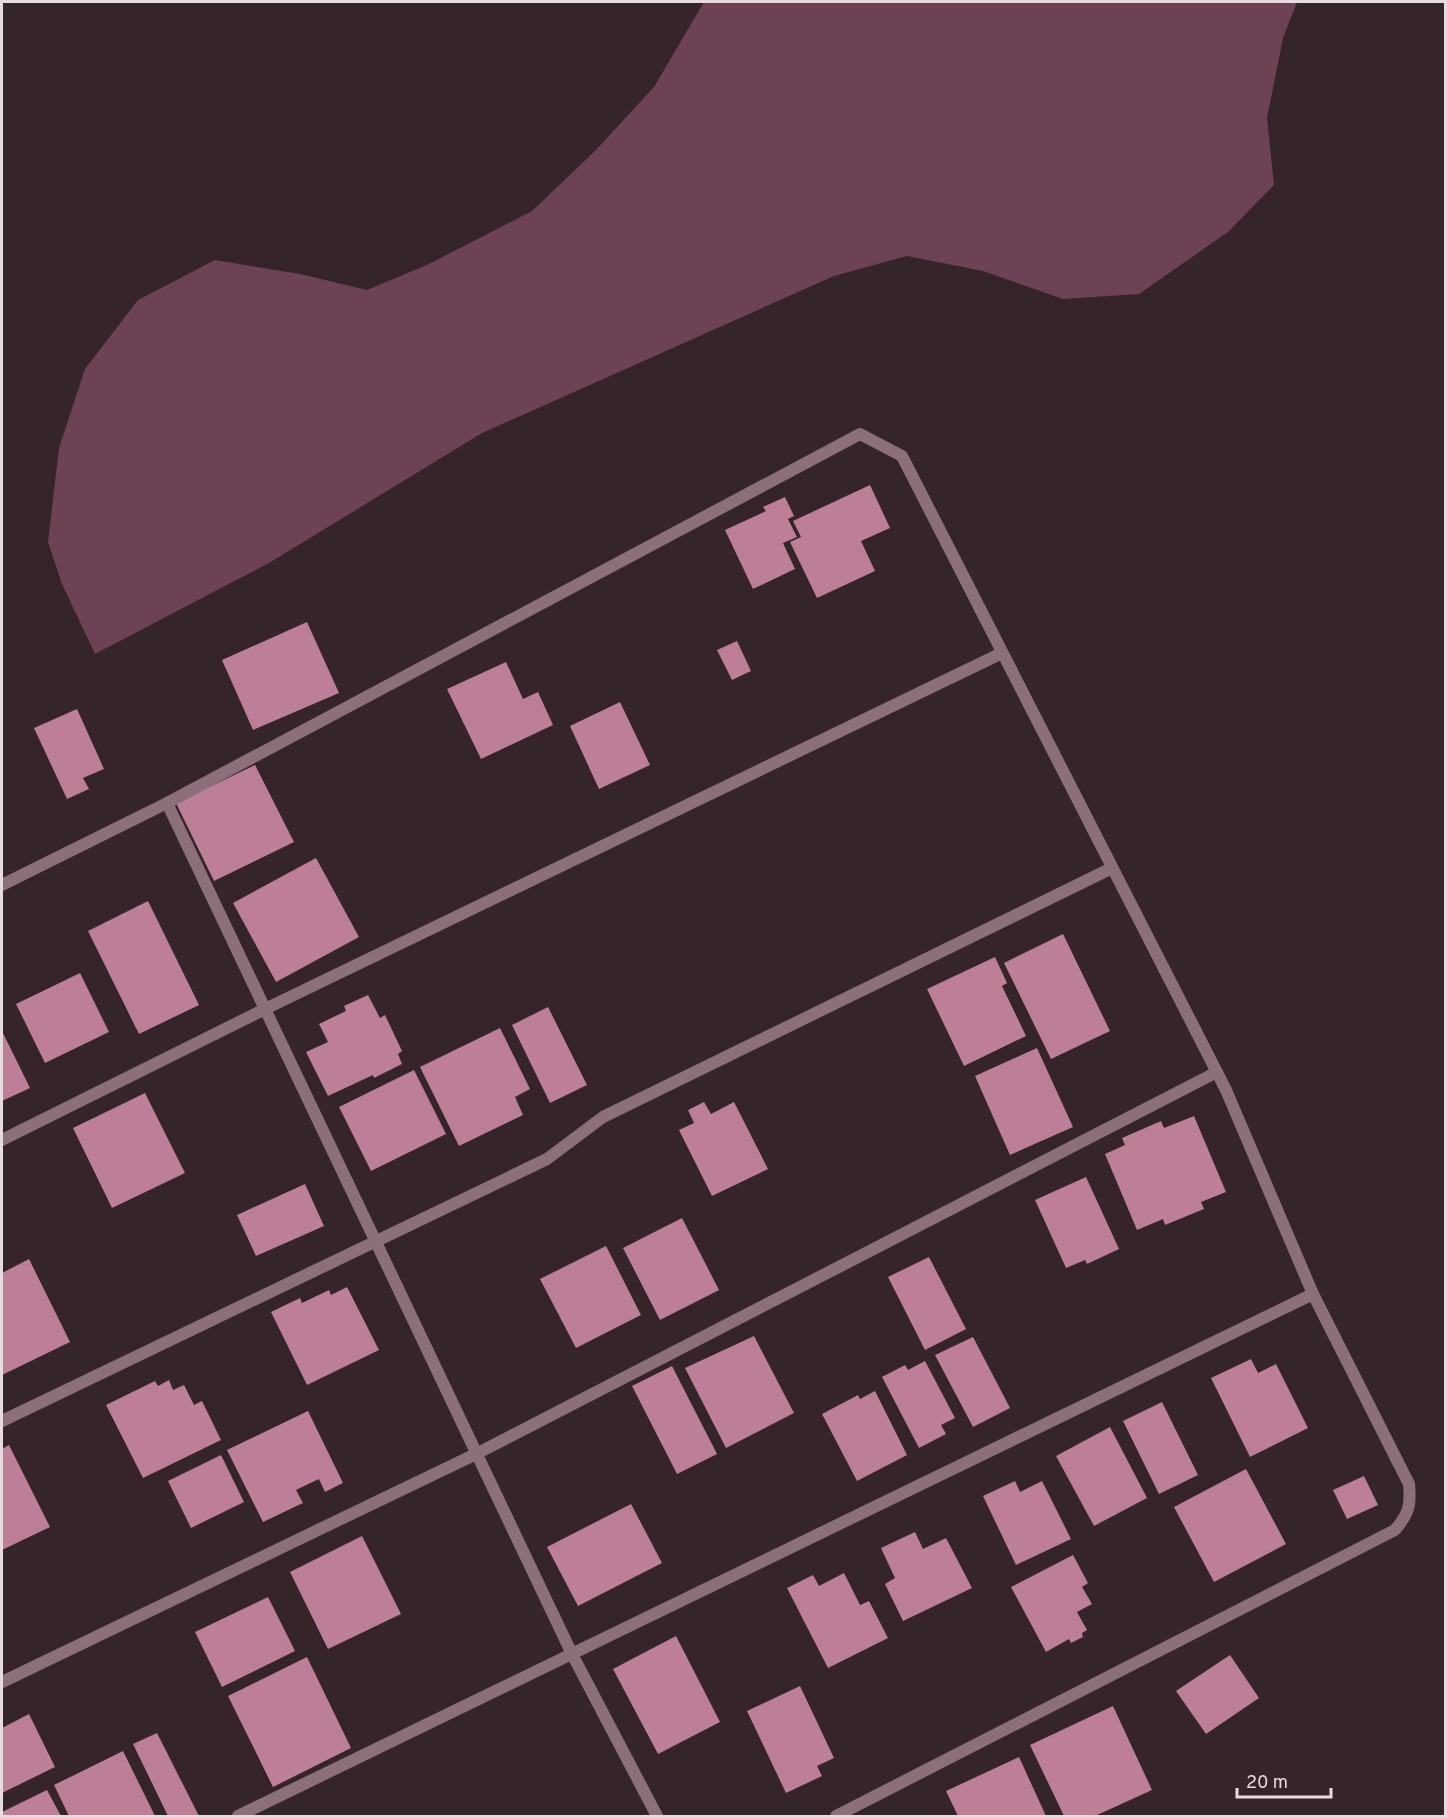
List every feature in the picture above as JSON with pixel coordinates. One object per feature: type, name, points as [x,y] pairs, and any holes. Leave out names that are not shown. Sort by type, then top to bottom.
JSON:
[{"type":"street","points":[[2,885],[167,803],[860,434],[902,456],[1217,1072],[1313,1294],[1409,1484],[1410,1499],[1407,1515],[1395,1530],[836,1816]]},
{"type":"street","points":[[2,1140],[265,1009],[1002,653]]},
{"type":"street","points":[[167,803],[572,1654],[657,1816]]},
{"type":"street","points":[[2,1421],[547,1159],[603,1117],[1112,868]]},
{"type":"street","points":[[2,1682],[476,1454],[1217,1072]]},
{"type":"street","points":[[238,1816],[1313,1294]]},
{"type":"shaded area","points":[[704,2],[1297,2],[1283,38],[1267,118],[1274,185],[1228,232],[1139,294],[1063,299],[983,271],[907,256],[834,276],[482,433],[269,563],[95,654],[62,584],[48,542],[59,448],[85,369],[138,300],[215,260],[300,274],[367,290],[429,264],[532,211],[595,151],[654,87]]},
{"type":"building","points":[[870,485],[890,528],[861,541],[875,571],[817,598],[790,542],[801,537],[793,521]]},
{"type":"building","points":[[785,497],[794,516],[788,519],[797,537],[783,543],[795,569],[753,589],[725,530],[766,511],[763,507]]},
{"type":"building","points":[[307,622],[339,693],[253,730],[222,660]]},
{"type":"building","points":[[737,641],[751,671],[732,680],[717,650]]},
{"type":"building","points":[[506,662],[523,699],[538,692],[553,725],[481,759],[447,689]]},
{"type":"building","points":[[620,702],[650,765],[599,789],[570,726]]},
{"type":"building","points":[[77,709],[104,769],[83,778],[89,789],[67,799],[34,728]]},
{"type":"building","points":[[255,765],[294,842],[214,881],[176,803]]},
{"type":"building","points":[[316,858],[359,937],[276,982],[233,903]]},
{"type":"building","points":[[148,901],[199,1005],[139,1034],[88,931]]},
{"type":"building","points":[[1063,934],[1110,1031],[1051,1059],[1004,963]]},
{"type":"building","points":[[995,957],[1007,983],[1002,986],[1026,1036],[964,1066],[927,989]]},
{"type":"building","points":[[80,973],[109,1032],[45,1063],[16,1004]]},
{"type":"building","points":[[368,995],[380,1018],[385,1015],[402,1051],[398,1054],[402,1064],[328,1096],[306,1052],[328,1042],[319,1024],[346,1011],[344,1006]]},
{"type":"building","points":[[548,1007],[587,1085],[550,1103],[512,1025]]},
{"type":"building","points":[[500,1028],[530,1089],[515,1097],[523,1115],[459,1146],[420,1067]]},
{"type":"building","points":[[2,1031],[30,1088],[2,1101]]},
{"type":"building","points":[[1037,1048],[1073,1127],[1010,1155],[975,1076]]},
{"type":"building","points":[[414,1070],[446,1134],[371,1171],[339,1107]]},
{"type":"building","points":[[145,1093],[185,1173],[112,1208],[73,1128]]},
{"type":"building","points":[[704,1102],[711,1114],[734,1102],[768,1169],[712,1196],[679,1130],[694,1123],[688,1110]]},
{"type":"building","points":[[1194,1116],[1226,1192],[1201,1202],[1204,1209],[1165,1225],[1163,1219],[1137,1230],[1105,1154],[1125,1145],[1122,1138],[1161,1121],[1164,1128]]},
{"type":"building","points":[[1086,1177],[1119,1249],[1087,1264],[1085,1260],[1066,1268],[1035,1200]]},
{"type":"building","points":[[305,1184],[324,1226],[256,1256],[237,1215]]},
{"type":"building","points":[[682,1218],[719,1290],[660,1320],[623,1248]]},
{"type":"building","points":[[606,1246],[641,1315],[576,1348],[540,1279]]},
{"type":"building","points":[[929,1257],[966,1329],[925,1350],[888,1277]]},
{"type":"building","points":[[29,1259],[70,1342],[2,1375],[2,1273]]},
{"type":"building","points":[[347,1287],[379,1350],[307,1385],[271,1312],[300,1298],[302,1303],[329,1290],[331,1295]]},
{"type":"building","points":[[754,1336],[794,1413],[726,1448],[685,1368]]},
{"type":"building","points":[[973,1337],[1010,1408],[973,1427],[935,1355]]},
{"type":"building","points":[[1251,1359],[1258,1373],[1276,1364],[1308,1428],[1250,1457],[1211,1378]]},
{"type":"building","points":[[925,1361],[955,1418],[941,1425],[946,1434],[919,1448],[882,1377],[905,1365],[908,1370]]},
{"type":"building","points":[[672,1366],[717,1454],[677,1474],[632,1386]]},
{"type":"building","points":[[169,1380],[173,1390],[184,1385],[194,1405],[202,1401],[221,1440],[143,1478],[106,1405],[155,1381],[158,1386]]},
{"type":"building","points":[[875,1391],[907,1455],[857,1481],[822,1414],[858,1395],[860,1399]]},
{"type":"building","points":[[1162,1402],[1198,1475],[1159,1494],[1123,1421]]},
{"type":"building","points":[[308,1411],[343,1483],[325,1492],[319,1479],[296,1490],[303,1503],[263,1522],[227,1450]]},
{"type":"building","points":[[1110,1427],[1147,1498],[1094,1526],[1056,1456]]},
{"type":"building","points":[[9,1445],[50,1527],[2,1550],[2,1449]]},
{"type":"building","points":[[221,1455],[244,1502],[191,1528],[168,1481]]},
{"type":"building","points":[[1246,1469],[1286,1544],[1214,1582],[1174,1507]]},
{"type":"building","points":[[1364,1476],[1378,1505],[1347,1519],[1333,1490]]},
{"type":"building","points":[[1015,1481],[1020,1492],[1042,1481],[1071,1539],[1016,1565],[983,1496]]},
{"type":"building","points":[[631,1504],[662,1563],[578,1606],[547,1547]]},
{"type":"building","points":[[915,1532],[923,1549],[946,1538],[972,1588],[903,1621],[885,1584],[895,1578],[881,1548]]},
{"type":"building","points":[[362,1536],[401,1614],[328,1649],[290,1572]]},
{"type":"building","points":[[1073,1555],[1088,1583],[1082,1587],[1092,1604],[1077,1612],[1087,1630],[1082,1633],[1083,1637],[1071,1643],[1069,1639],[1046,1652],[1011,1587]]},
{"type":"building","points":[[844,1573],[860,1605],[869,1601],[888,1638],[828,1668],[787,1588],[813,1575],[819,1586]]},
{"type":"building","points":[[268,1597],[295,1651],[222,1687],[195,1632]]},
{"type":"building","points":[[676,1636],[720,1722],[658,1754],[613,1669]]},
{"type":"building","points":[[1230,1655],[1259,1698],[1206,1734],[1176,1691]]},
{"type":"building","points":[[307,1657],[351,1748],[273,1787],[228,1696]]},
{"type":"building","points":[[800,1686],[834,1758],[817,1766],[822,1776],[786,1793],[747,1711]]},
{"type":"building","points":[[1113,1706],[1152,1790],[1095,1816],[1064,1816],[1030,1745]]},
{"type":"building","points":[[29,1714],[55,1767],[2,1793],[2,1728]]},
{"type":"building","points":[[157,1733],[199,1816],[168,1816],[133,1744]]},
{"type":"building","points":[[123,1751],[155,1816],[69,1816],[54,1785]]},
{"type":"building","points":[[1019,1757],[1046,1816],[958,1816],[946,1791]]},
{"type":"building","points":[[47,1790],[61,1816],[2,1816],[2,1812]]}]
